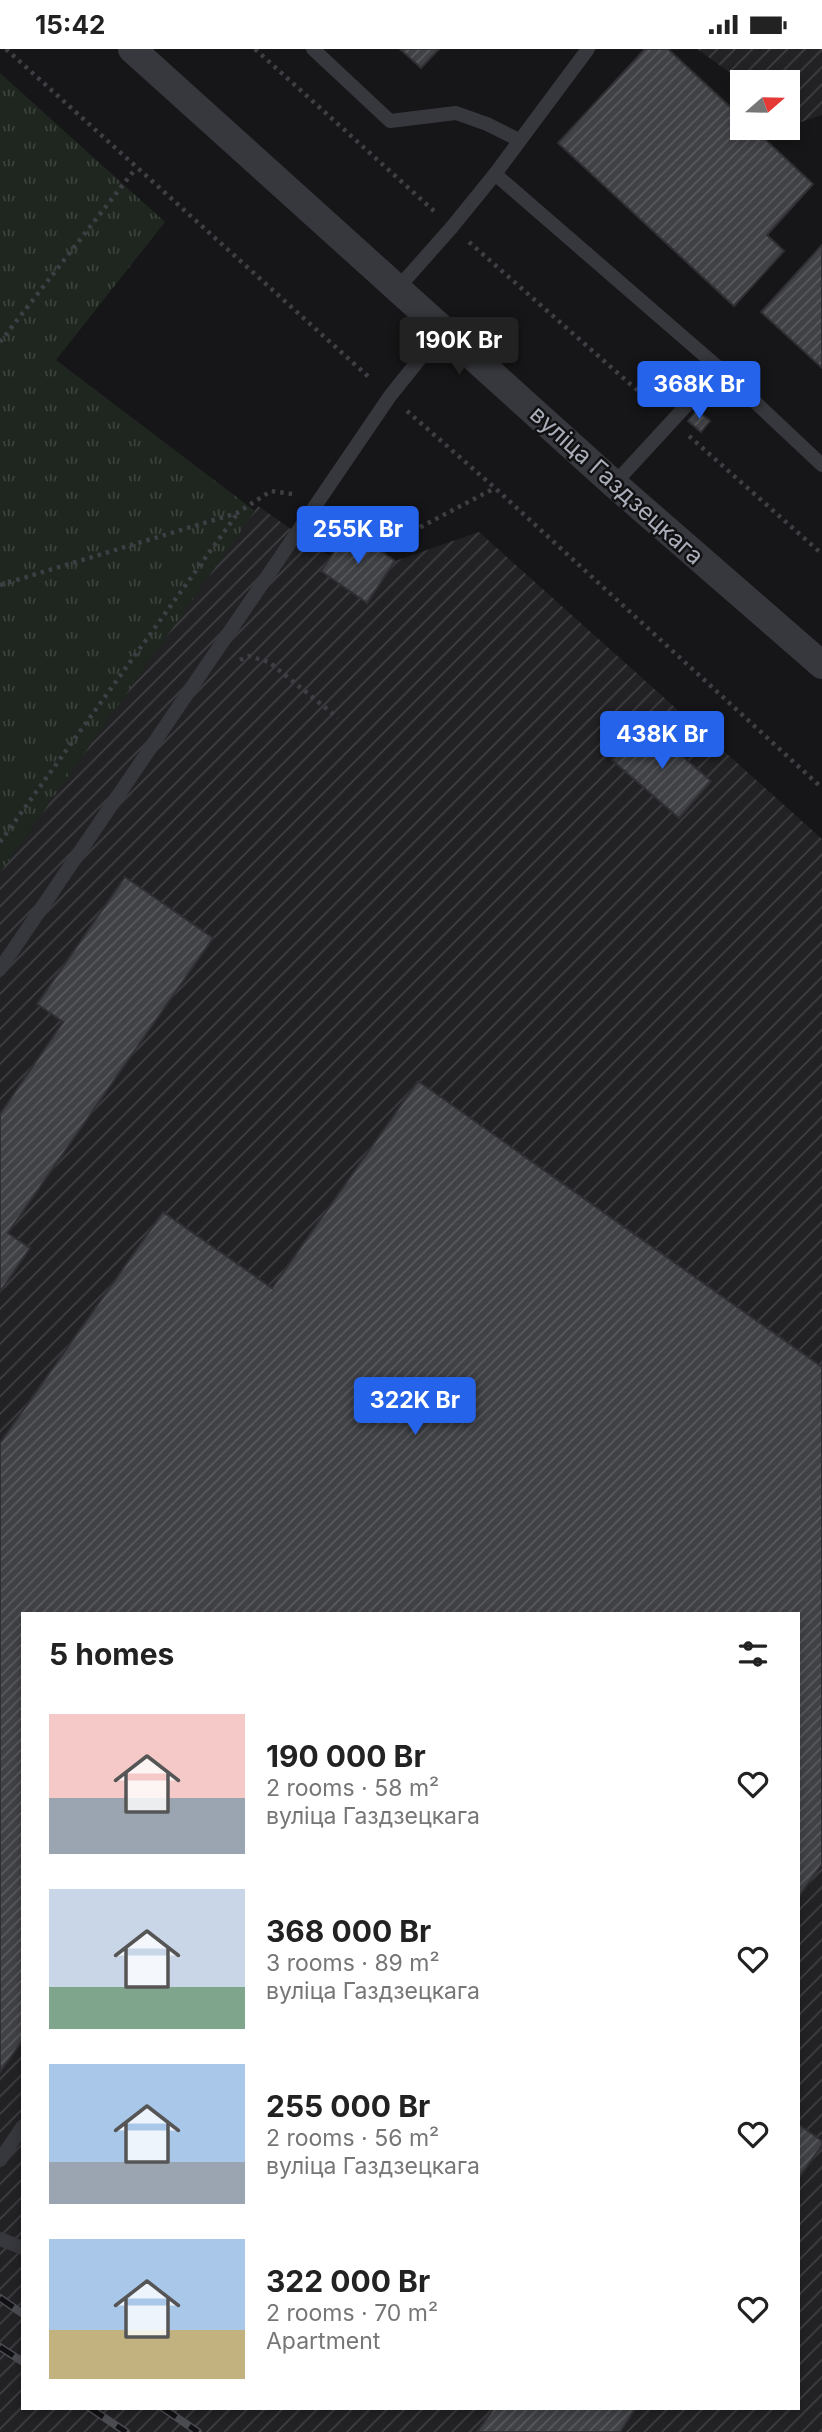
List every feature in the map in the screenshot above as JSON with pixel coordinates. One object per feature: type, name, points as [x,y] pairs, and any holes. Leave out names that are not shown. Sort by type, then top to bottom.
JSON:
[{"type":"street","name":"вуліца Газдзецкага","points":[[132,49],[614,484],[822,665]]},
{"type":"lane","points":[[313,49],[390,121],[456,113],[487,124],[519,140]]},
{"type":"lane","points":[[398,288],[495,174],[588,49]]},
{"type":"lane","points":[[495,174],[720,369],[822,465]]},
{"type":"lane","points":[[0,969],[390,396],[443,330]]},
{"type":"lane","points":[[614,484],[720,369]]},
{"type":"lane","points":[[0,2160],[21,2129]]},
{"type":"lane","points":[[0,2239],[21,2247]]},
{"type":"path","points":[[6,49],[495,488],[822,788]]},
{"type":"path","points":[[255,49],[822,554]]},
{"type":"path","points":[[0,342],[136,168]]},
{"type":"path","points":[[0,585],[237,513],[271,491],[320,498],[390,543],[495,488]]},
{"type":"path","points":[[0,842],[237,513]]},
{"type":"path","points":[[229,665],[249,656],[269,662],[338,718]]},
{"type":"shaded area","points":[[697,49],[822,49],[822,115],[800,122],[800,70],[730,70],[730,73]]},
{"type":"shaded area","points":[[258,506],[331,557],[395,561],[479,532],[822,839],[822,2432],[0,2432],[0,873]]},
{"type":"green space","points":[[0,73],[165,222],[56,360],[255,511],[0,873]]},
{"type":"building","points":[[400,49],[439,49],[421,68]]},
{"type":"building","points":[[645,49],[668,49],[730,107],[730,140],[766,140],[813,184],[767,235],[784,251],[734,306],[558,143]]},
{"type":"building","points":[[822,245],[822,368],[761,312]]},
{"type":"building","points":[[697,410],[710,421],[701,432],[688,421]]},
{"type":"building","points":[[350,529],[395,561],[367,603],[321,571]]},
{"type":"building","points":[[644,723],[711,781],[679,818],[612,760]]},
{"type":"building","points":[[125,877],[213,938],[8,1233],[30,1248],[0,1292],[0,1114],[63,1022],[37,1004]]},
{"type":"building","points":[[418,1081],[822,1367],[822,1864],[800,1895],[800,1612],[21,1612],[21,2043],[0,2072],[0,1443],[163,1212],[272,1288]]},
{"type":"building","points":[[800,2125],[822,2141],[822,2145],[800,2176]]},
{"type":"building","points":[[493,2410],[635,2410],[620,2432],[477,2432]]},
{"type":"railway","points":[[0,2298],[21,2313]]},
{"type":"railway","points":[[0,2347],[21,2361]]},
{"type":"railway","points":[[93,2410],[126,2432]]},
{"type":"railway","points":[[166,2410],[198,2432]]}]
